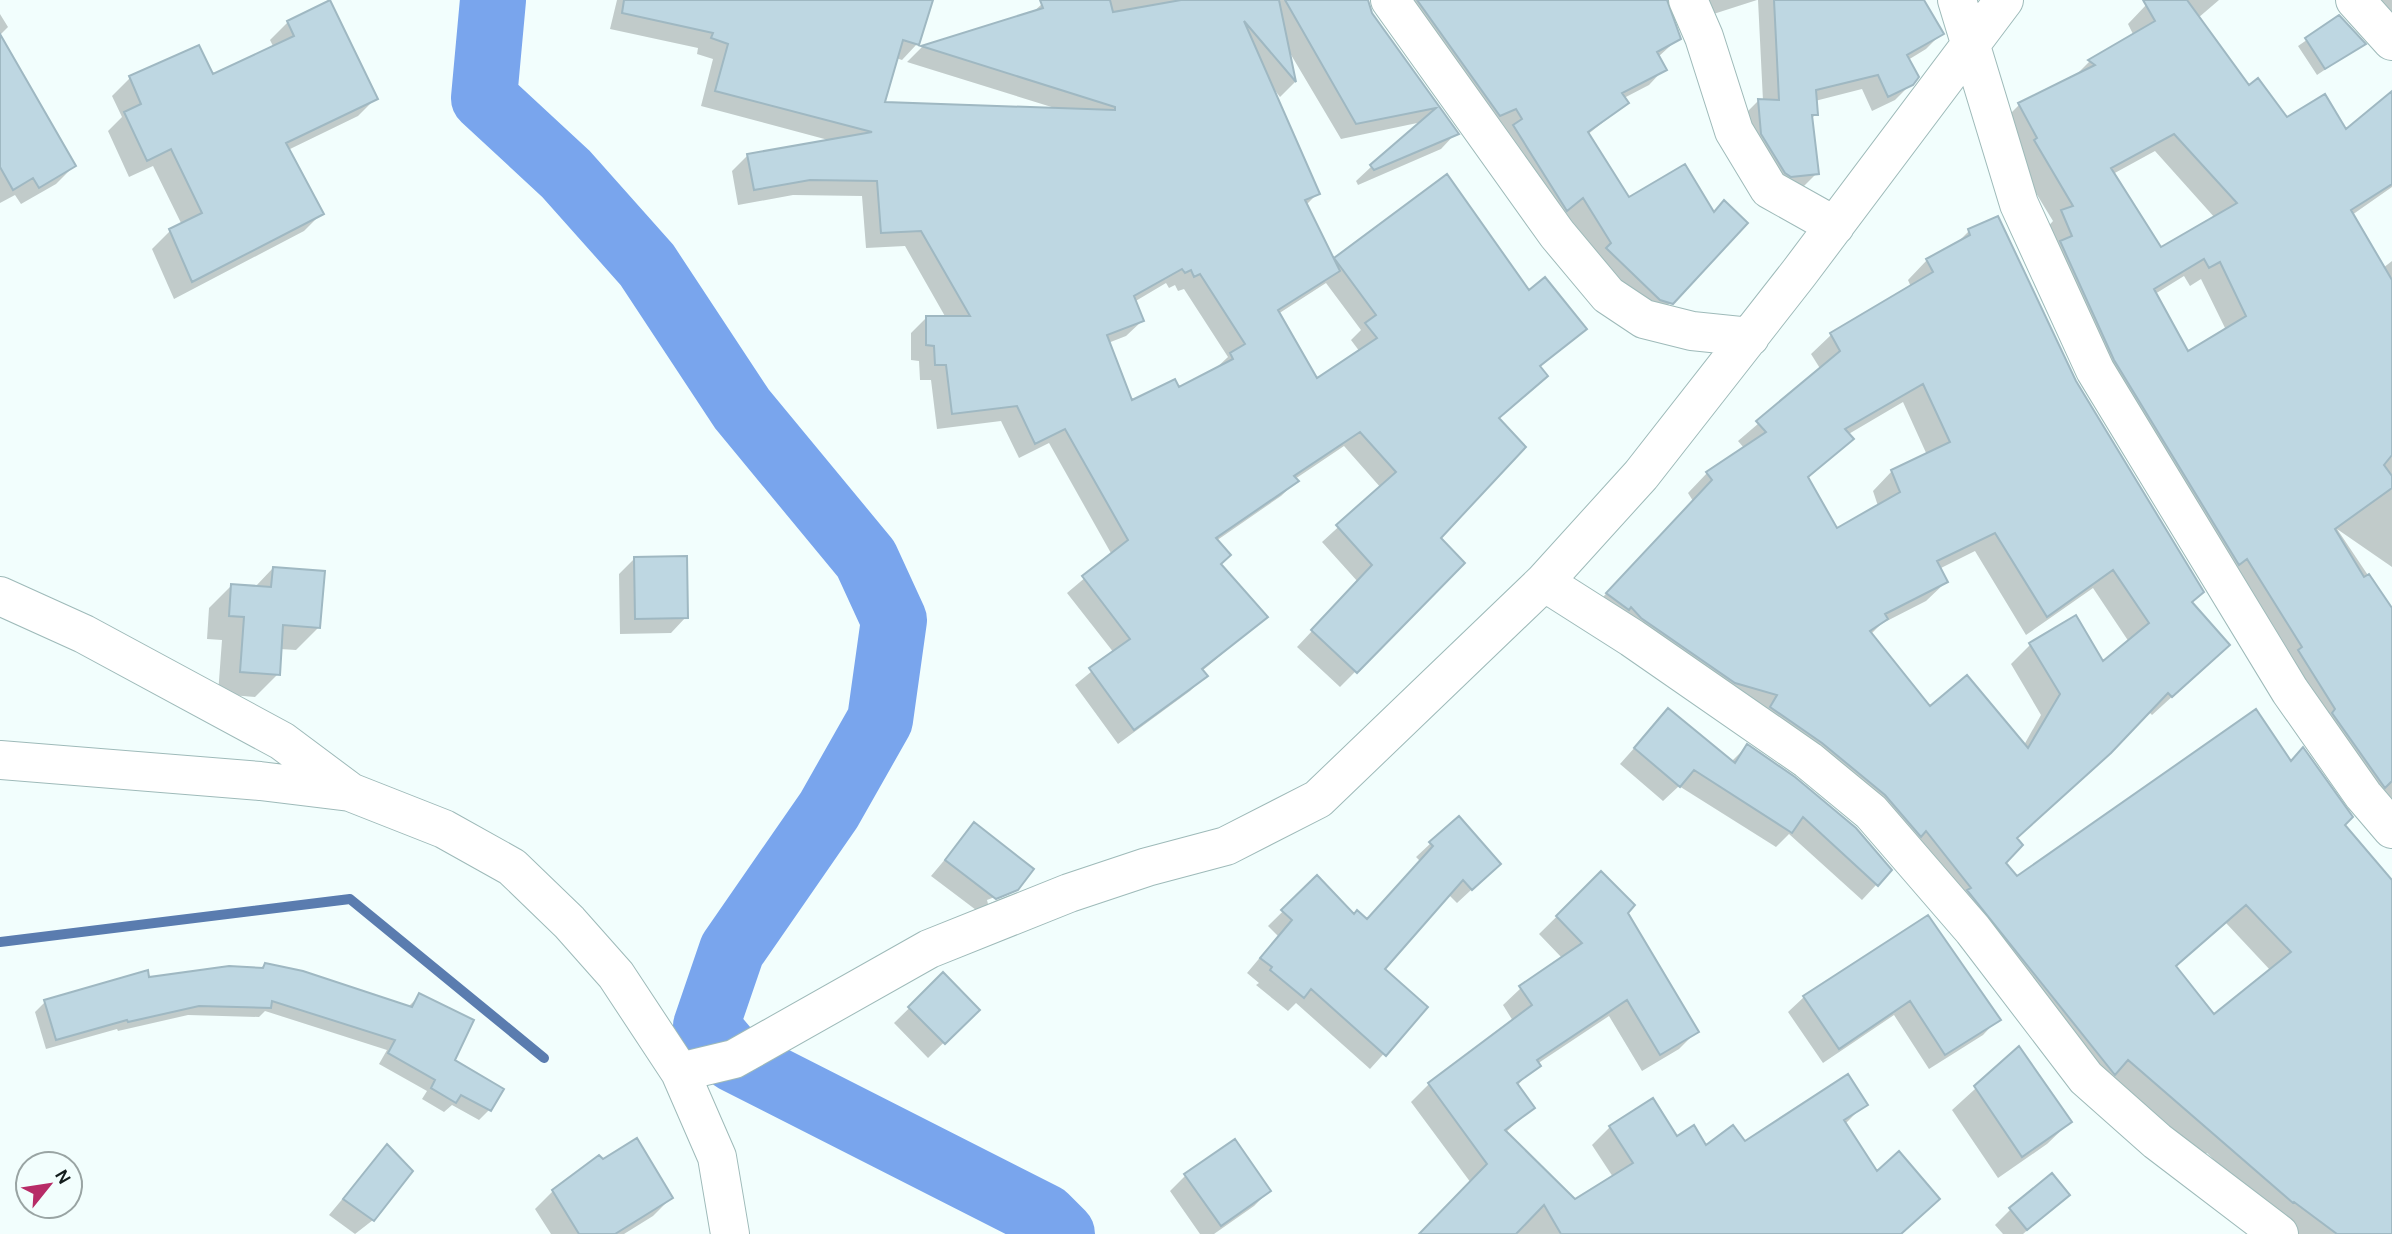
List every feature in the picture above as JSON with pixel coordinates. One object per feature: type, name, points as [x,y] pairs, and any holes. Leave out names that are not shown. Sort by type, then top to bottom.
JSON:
[{"type":"street","points":[[1390,0],[1557,234],[1608,295],[1644,319],[1692,331],[1750,337]]},
{"type":"street","points":[[1688,0],[1704,37],[1734,131],[1769,189],[1835,226]]},
{"type":"street","points":[[1957,0],[1969,47],[2019,204],[2095,370],[2290,691],[2363,795],[2392,829]]},
{"type":"street","points":[[680,1072],[734,1059],[929,949],[1147,867],[1226,846],[1318,799],[1544,582],[1641,475],[1835,226],[2004,0]]},
{"type":"street","points":[[2355,0],[2392,41]]},
{"type":"street","points":[[1544,582],[1632,638],[1839,784],[1871,812],[1920,866],[1988,950],[2086,1078],[2157,1140],[2279,1234]]},
{"type":"street","points":[[0,596],[84,634],[282,741],[350,792]]},
{"type":"street","points":[[0,760],[260,781],[350,792],[444,829],[512,867],[569,922],[616,975],[680,1072],[717,1157],[730,1234]]},
{"type":"building","points":[[330,0],[378,99],[286,143],[324,214],[192,282],[169,229],[202,213],[171,149],[147,161],[124,112],[141,104],[129,76],[199,45],[213,74],[294,36],[287,21]]},
{"type":"building","points":[[624,0],[933,0],[919,45],[903,40],[885,102],[1115,110],[1115,107],[921,46],[1043,8],[1040,0],[1110,0],[1113,12],[1181,0],[1279,0],[1296,82],[1244,21],[1320,194],[1305,200],[1340,271],[1278,310],[1317,378],[1377,338],[1365,323],[1376,315],[1334,258],[1447,174],[1529,290],[1545,277],[1587,329],[1540,366],[1548,376],[1499,418],[1526,447],[1441,538],[1465,563],[1357,673],[1311,630],[1372,565],[1336,525],[1396,472],[1360,432],[1294,476],[1299,481],[1216,538],[1231,555],[1221,564],[1268,617],[1202,669],[1208,676],[1134,730],[1089,668],[1130,639],[1082,576],[1128,540],[1065,429],[1035,444],[1017,406],[952,414],[946,365],[935,365],[934,346],[926,345],[926,316],[970,316],[921,231],[881,233],[877,181],[810,180],[754,190],[747,154],[872,132],[715,91],[728,44],[711,38],[713,33],[622,13]],"holes":[[[1182,269],[1185,273],[1191,270],[1194,277],[1200,274],[1245,344],[1230,353],[1233,359],[1179,387],[1175,379],[1132,400],[1107,335],[1144,321],[1134,296]]]},
{"type":"building","points":[[1285,0],[1368,0],[1372,13],[1459,134],[1374,170],[1370,165],[1436,108],[1356,124]]},
{"type":"building","points":[[1417,0],[1667,0],[1681,39],[1657,52],[1667,70],[1622,93],[1629,103],[1588,132],[1629,197],[1685,164],[1714,212],[1724,200],[1748,223],[1673,304],[1660,300],[1606,248],[1611,243],[1583,198],[1567,211],[1513,125],[1522,119],[1516,109],[1500,116]]},
{"type":"building","points":[[1774,0],[1924,0],[1944,34],[1907,55],[1919,77],[1913,85],[1888,97],[1878,75],[1816,90],[1818,115],[1812,115],[1819,174],[1791,177],[1785,173],[1761,134],[1758,99],[1779,100]]},
{"type":"building","points":[[2143,0],[2187,0],[2249,85],[2258,78],[2287,117],[2325,94],[2346,129],[2392,91],[2392,184],[2351,210],[2392,280],[2392,455],[2384,465],[2392,476],[2392,488],[2335,529],[2364,577],[2369,574],[2392,608],[2392,781],[2385,788],[2332,713],[2335,709],[2298,650],[2302,647],[2247,559],[2239,565],[2114,360],[2060,241],[2072,236],[2061,210],[2073,206],[2034,140],[2037,138],[2018,103],[2095,65],[2088,60],[2155,21]],"holes":[[[2174,134],[2237,203],[2161,247],[2111,168]],[[2204,259],[2209,268],[2220,262],[2246,316],[2188,351],[2154,289]]]},
{"type":"building","points":[[2339,15],[2366,44],[2325,69],[2305,38]]},
{"type":"building","points":[[0,34],[76,166],[39,188],[33,178],[13,190],[0,167]]},
{"type":"building","points":[[1998,216],[2076,381],[2204,592],[2192,602],[2230,645],[2172,697],[2168,693],[2111,753],[2017,838],[2023,845],[2006,863],[2017,876],[2256,709],[2291,761],[2303,747],[2353,817],[2345,825],[2392,880],[2392,1234],[2337,1234],[2293,1203],[2128,1060],[2115,1075],[1967,890],[1971,888],[1926,831],[1921,837],[1885,795],[1822,743],[1770,707],[1777,695],[1735,683],[1641,618],[1631,607],[1629,610],[1606,593],[1712,480],[1706,472],[1766,432],[1756,421],[1840,351],[1830,333],[1933,272],[1926,259],[1970,235],[1968,229]],"holes":[[[1923,384],[1950,442],[1891,470],[1900,492],[1837,528],[1808,477],[1854,439],[1845,429]],[[1995,533],[2047,617],[2113,570],[2149,623],[2103,661],[2076,615],[2029,643],[2060,694],[2028,748],[1967,675],[1930,706],[1870,631],[1888,619],[1885,614],[1948,582],[1937,561]],[[2246,905],[2291,952],[2214,1014],[2176,966]]]},
{"type":"building","points":[[687,556],[688,618],[635,619],[634,557]]},
{"type":"building","points":[[273,567],[325,571],[320,628],[283,625],[280,675],[240,672],[244,617],[229,616],[231,584],[271,587]]},
{"type":"building","points":[[1668,708],[1735,763],[1747,744],[1795,777],[1856,828],[1892,870],[1878,886],[1803,817],[1792,833],[1694,770],[1680,787],[1634,748]]},
{"type":"building","points":[[1459,816],[1501,864],[1472,890],[1463,880],[1385,969],[1428,1007],[1386,1056],[1311,989],[1304,998],[1270,970],[1272,967],[1260,958],[1292,920],[1281,910],[1317,875],[1354,914],[1357,910],[1367,919],[1433,846],[1429,842]]},
{"type":"building","points":[[974,822],[1034,869],[1018,890],[996,899],[945,860]]},
{"type":"building","points":[[1601,871],[1635,905],[1628,913],[1699,1032],[1660,1055],[1627,1000],[1537,1060],[1541,1066],[1517,1083],[1535,1108],[1505,1130],[1575,1199],[1633,1163],[1609,1126],[1653,1098],[1677,1136],[1694,1125],[1706,1145],[1733,1125],[1745,1141],[1848,1074],[1868,1105],[1844,1120],[1877,1171],[1899,1151],[1940,1199],[1901,1234],[1561,1234],[1544,1205],[1516,1234],[1419,1234],[1487,1164],[1428,1083],[1532,1005],[1519,986],[1582,943],[1556,916]]},
{"type":"building","points":[[1928,915],[2001,1020],[1945,1055],[1910,1001],[1839,1049],[1803,996]]},
{"type":"building","points":[[265,963],[303,971],[412,1007],[419,993],[474,1020],[455,1060],[504,1089],[491,1111],[461,1095],[456,1103],[431,1088],[435,1080],[388,1053],[395,1040],[272,1001],[271,1008],[199,1006],[128,1022],[127,1020],[56,1040],[44,1000],[148,970],[149,977],[229,966],[263,968]]},
{"type":"building","points":[[943,972],[980,1010],[945,1044],[908,1007]]},
{"type":"building","points":[[2019,1046],[2072,1122],[2022,1157],[1974,1086]]},
{"type":"building","points":[[637,1138],[673,1198],[615,1234],[579,1234],[552,1190],[599,1155],[603,1159]]},
{"type":"building","points":[[1235,1139],[1271,1191],[1221,1226],[1184,1174]]},
{"type":"building","points":[[387,1144],[413,1171],[374,1221],[343,1199]]},
{"type":"building","points":[[2052,1173],[2070,1195],[2027,1230],[2009,1208]]},
{"type":"waterway","points":[[493,0],[484,98],[566,174],[647,265],[742,409],[866,559],[894,620],[880,720],[829,810],[732,950],[706,1026],[734,1059],[1045,1217],[1062,1234]]},
{"type":"waterway","points":[[0,942],[350,899],[544,1058]]}]
